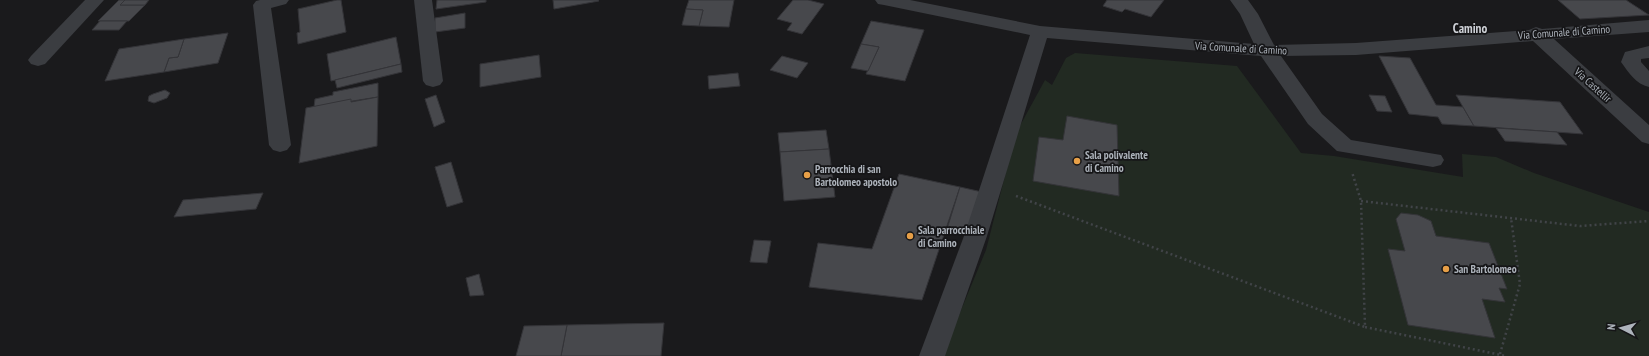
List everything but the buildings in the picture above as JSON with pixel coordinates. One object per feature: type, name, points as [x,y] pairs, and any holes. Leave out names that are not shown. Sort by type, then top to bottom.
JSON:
[{"type":"street","points":[[38,60],[95,0]]},
{"type":"street","points":[[280,0],[262,6],[280,145]]},
{"type":"street","points":[[423,0],[433,81]]},
{"type":"street","name":"Via Comunale di Camino","points":[[884,0],[1040,32],[1267,52],[1356,49],[1536,34],[1648,27]]},
{"type":"street","points":[[1239,0],[1249,14],[1267,52],[1315,119],[1345,146],[1433,160]]},
{"type":"street","points":[[932,356],[958,290],[993,188],[1040,32]]},
{"type":"street","name":"Via Castellir","points":[[1536,34],[1649,137]]},
{"type":"street","points":[[1649,52],[1639,53],[1632,56],[1631,62],[1639,73],[1649,81]]},
{"type":"path","points":[[1345,146],[1361,201],[1365,327]]},
{"type":"path","points":[[993,188],[1365,327],[1506,356]]},
{"type":"path","points":[[1361,201],[1580,226],[1649,221]]},
{"type":"path","points":[[1500,354],[1520,284],[1511,218]]},
{"type":"shaded area","points":[[1075,53],[1237,66],[1301,153],[1334,156],[1463,177],[1462,154],[1496,157],[1534,173],[1649,212],[1649,356],[942,356],[986,250],[1016,133],[1045,80],[1052,85],[1066,58]]},
{"type":"place","name":"Sala polivalente di Camino","points":[[1077,161]]},
{"type":"place","name":"Parrocchia di san Bartolomeo apostolo","points":[[807,175]]},
{"type":"place","name":"Sala parrocchiale di Camino","points":[[910,236]]},
{"type":"place","name":"San Bartolomeo","points":[[1446,269]]},
{"type":"district","name":"Camino","points":[[1470,28]]}]
